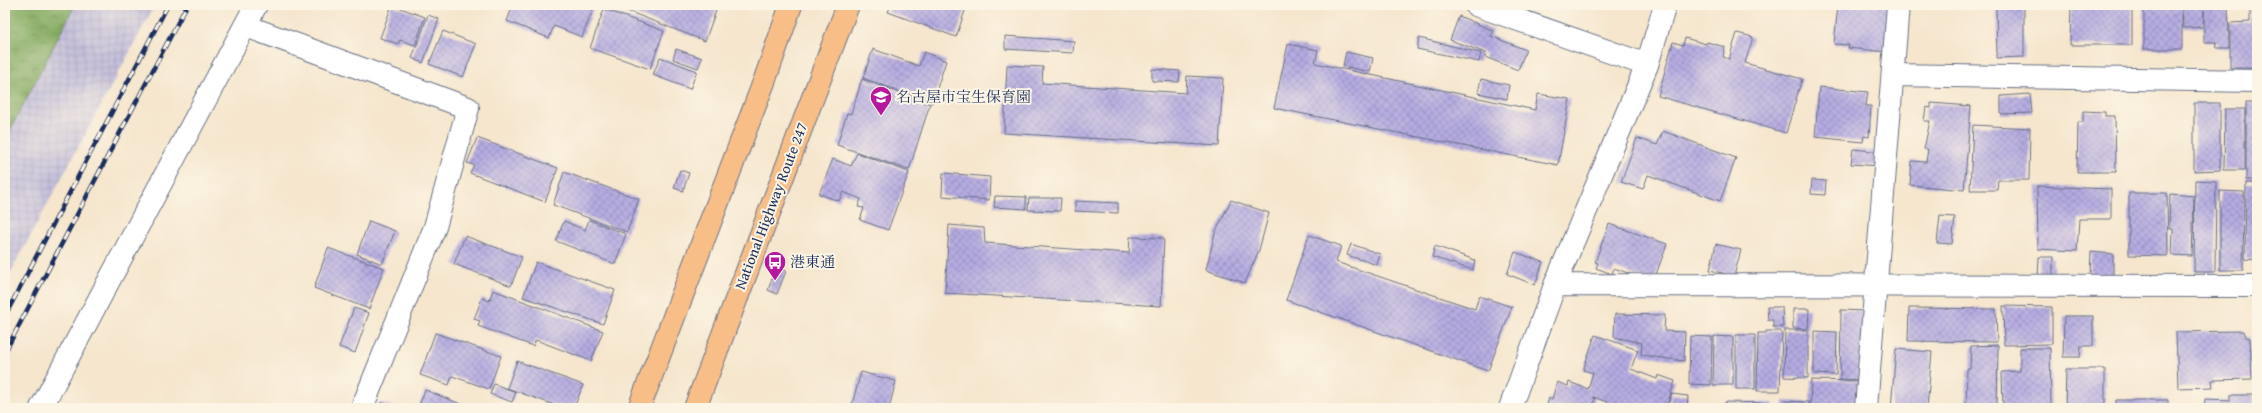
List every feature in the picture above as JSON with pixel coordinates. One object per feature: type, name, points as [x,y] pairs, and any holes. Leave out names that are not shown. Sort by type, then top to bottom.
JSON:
[{"type":"highway","points":[[639,408],[764,82],[791,5]]},
{"type":"highway","name":"National Highway Route 247","points":[[695,408],[848,5]]},
{"type":"street","points":[[41,408],[256,5]]},
{"type":"street","points":[[1476,5],[1647,65]]},
{"type":"street","points":[[1510,408],[1555,284],[1647,65],[1665,5]]},
{"type":"street","points":[[1866,408],[1898,5]]},
{"type":"street","points":[[246,26],[468,108],[435,228],[362,408]]},
{"type":"street","points":[[1893,75],[2257,81]]},
{"type":"street","points":[[1555,284],[2257,286]]},
{"type":"shaded area","points":[[5,5],[155,5],[5,283]]},
{"type":"green space","points":[[5,5],[72,5],[74,7],[5,140]]},
{"type":"building","points":[[392,5],[425,17],[415,45],[400,40],[398,44],[380,38]]},
{"type":"building","points":[[513,5],[595,5],[582,37],[554,26],[549,38],[507,21]]},
{"type":"building","points":[[617,5],[718,5],[705,41],[617,7]]},
{"type":"building","points":[[891,5],[967,5],[956,37],[888,12]]},
{"type":"building","points":[[1838,5],[1895,5],[1887,52],[1848,48],[1849,45],[1834,44]]},
{"type":"building","points":[[1996,5],[2024,5],[2024,57],[1997,58]]},
{"type":"building","points":[[2071,5],[2132,5],[2132,45],[2070,45]]},
{"type":"building","points":[[2144,5],[2182,5],[2182,49],[2144,49]]},
{"type":"building","points":[[2182,5],[2228,5],[2229,48],[2217,48],[2216,42],[2204,42],[2204,10],[2203,27],[2183,28]]},
{"type":"building","points":[[2250,5],[2257,5],[2257,68],[2230,68],[2230,23],[2250,22]]},
{"type":"building","points":[[604,9],[664,31],[650,69],[590,48]]},
{"type":"building","points":[[428,15],[439,19],[423,63],[412,58]]},
{"type":"building","points":[[1459,16],[1494,31],[1491,36],[1526,50],[1518,70],[1485,57],[1486,53],[1450,40]]},
{"type":"building","points":[[443,31],[476,44],[463,77],[429,64]]},
{"type":"building","points":[[1737,33],[1753,37],[1745,63],[1802,79],[1786,133],[1658,96],[1673,42],[1683,45],[1685,38],[1706,44],[1707,42],[1725,47],[1723,57],[1729,59]]},
{"type":"building","points":[[1005,36],[1074,41],[1073,53],[1005,49]]},
{"type":"building","points":[[1419,38],[1481,53],[1479,62],[1417,49]]},
{"type":"building","points":[[1288,44],[1318,50],[1315,63],[1535,110],[1538,94],[1570,99],[1558,165],[1274,108]]},
{"type":"building","points":[[676,49],[702,58],[698,68],[673,59]]},
{"type":"building","points":[[873,49],[919,66],[924,52],[946,61],[932,103],[863,78]]},
{"type":"building","points":[[1346,52],[1373,58],[1370,72],[1343,66]]},
{"type":"building","points":[[660,57],[697,71],[690,89],[653,75]]},
{"type":"building","points":[[1007,65],[1043,67],[1042,83],[1186,93],[1187,76],[1223,78],[1219,146],[1004,133]]},
{"type":"building","points":[[1152,69],[1180,71],[1179,82],[1152,81]]},
{"type":"building","points":[[862,79],[930,104],[909,170],[837,145],[847,113],[851,114]]},
{"type":"building","points":[[1481,79],[1509,85],[1507,99],[1478,93]]},
{"type":"building","points":[[1819,87],[1868,92],[1866,106],[1871,106],[1869,137],[1864,136],[1863,142],[1815,137]]},
{"type":"building","points":[[2030,94],[2032,113],[2001,114],[2001,96]]},
{"type":"building","points":[[1931,103],[1971,106],[1964,190],[1910,185],[1912,161],[1926,162],[1928,149],[1924,149],[1930,121],[1924,121],[1926,107],[1931,108]]},
{"type":"building","points":[[2194,103],[2220,103],[2220,170],[2194,171]]},
{"type":"building","points":[[2246,103],[2257,103],[2257,180],[2246,180]]},
{"type":"building","points":[[2225,109],[2245,109],[2245,170],[2224,170]]},
{"type":"building","points":[[2083,111],[2105,112],[2105,116],[2115,116],[2116,172],[2077,172],[2078,122],[2083,122]]},
{"type":"building","points":[[1973,125],[2030,128],[2029,180],[1998,180],[1997,190],[1970,190]]},
{"type":"building","points":[[1663,131],[1736,158],[1720,201],[1648,175],[1643,189],[1621,182],[1637,138],[1657,145]]},
{"type":"building","points":[[477,138],[558,168],[545,202],[470,173],[474,165],[467,163]]},
{"type":"building","points":[[1853,149],[1882,152],[1880,166],[1851,164]]},
{"type":"building","points":[[857,153],[909,172],[888,230],[860,220],[864,208],[858,207],[861,199],[843,192],[839,201],[819,194],[833,159],[851,166]]},
{"type":"building","points":[[680,170],[689,173],[683,191],[674,188]]},
{"type":"building","points":[[564,172],[639,199],[627,232],[553,205]]},
{"type":"building","points":[[943,173],[990,177],[989,200],[942,196]]},
{"type":"building","points":[[1812,180],[1826,181],[1825,195],[1811,194]]},
{"type":"building","points":[[2195,180],[2216,181],[2215,272],[2194,272]]},
{"type":"building","points":[[2246,183],[2257,183],[2257,260],[2245,259]]},
{"type":"building","points":[[2037,186],[2111,189],[2111,219],[2079,219],[2077,251],[2038,249]]},
{"type":"building","points":[[2220,191],[2244,192],[2243,270],[2220,270]]},
{"type":"building","points":[[2129,193],[2167,193],[2168,256],[2129,255]]},
{"type":"building","points":[[2170,194],[2194,196],[2192,256],[2172,255],[2173,229],[2169,229]]},
{"type":"building","points":[[995,196],[1026,197],[1026,209],[994,207]]},
{"type":"building","points":[[1029,198],[1061,198],[1060,211],[1028,210]]},
{"type":"building","points":[[1231,200],[1269,213],[1259,250],[1245,283],[1206,270],[1215,233]]},
{"type":"building","points":[[1075,201],[1118,203],[1118,213],[1075,211]]},
{"type":"building","points":[[1940,216],[1955,217],[1952,244],[1937,243]]},
{"type":"building","points":[[589,220],[626,234],[615,264],[556,241],[564,221],[585,230]]},
{"type":"building","points":[[369,221],[395,231],[382,264],[357,254]]},
{"type":"building","points":[[1609,224],[1667,244],[1654,280],[1647,280],[1614,268],[1612,274],[1596,268],[1598,263],[1595,262]]},
{"type":"building","points":[[949,225],[984,228],[985,243],[1129,253],[1130,237],[1164,238],[1161,306],[945,293]]},
{"type":"building","points":[[1309,235],[1341,246],[1336,262],[1475,309],[1479,296],[1512,307],[1488,371],[1286,300]]},
{"type":"building","points":[[465,236],[522,257],[511,286],[454,264]]},
{"type":"building","points":[[1351,244],[1380,254],[1377,265],[1347,255]]},
{"type":"building","points":[[1716,244],[1741,250],[1734,276],[1710,270]]},
{"type":"building","points":[[1435,246],[1475,260],[1473,270],[1432,257]]},
{"type":"building","points":[[328,248],[384,268],[369,309],[314,288]]},
{"type":"building","points":[[1515,252],[1543,262],[1535,285],[1507,274]]},
{"type":"building","points":[[2091,252],[2113,254],[2113,276],[2090,275]]},
{"type":"building","points":[[2039,257],[2053,257],[2053,278],[2038,278]]},
{"type":"building","points":[[536,262],[615,290],[603,324],[523,297]]},
{"type":"building","points":[[776,267],[786,271],[777,294],[768,290]]},
{"type":"building","points":[[493,290],[603,331],[591,361],[536,340],[533,346],[478,326],[480,321],[474,319],[482,298],[489,301]]},
{"type":"building","points":[[2003,306],[2052,307],[2052,344],[2004,345]]},
{"type":"building","points":[[1767,307],[1782,307],[1783,327],[1773,327],[1773,320],[1768,320]]},
{"type":"building","points":[[354,308],[369,313],[355,353],[339,347]]},
{"type":"building","points":[[1909,308],[1996,309],[1997,342],[1908,341]]},
{"type":"building","points":[[1793,309],[1809,309],[1808,329],[1793,328]]},
{"type":"building","points":[[1841,310],[1865,311],[1864,379],[1840,380]]},
{"type":"building","points":[[1615,314],[1665,315],[1664,331],[1685,332],[1684,361],[1641,355],[1642,343],[1614,337]]},
{"type":"building","points":[[2064,316],[2093,316],[2093,346],[2081,346],[2080,357],[2063,357]]},
{"type":"building","points":[[1785,330],[1808,330],[1808,378],[1784,377]]},
{"type":"building","points":[[1766,331],[1780,331],[1782,333],[1780,391],[1757,391],[1758,333],[1766,333]]},
{"type":"building","points":[[1814,331],[1837,332],[1836,375],[1814,374]]},
{"type":"building","points":[[2243,331],[2245,337],[2250,338],[2252,379],[2212,380],[2213,387],[2178,388],[2176,332]]},
{"type":"building","points":[[435,333],[501,356],[489,389],[452,376],[449,385],[420,375]]},
{"type":"building","points":[[1595,335],[1638,350],[1631,369],[1657,379],[1658,375],[1675,381],[1666,408],[1624,408],[1593,397],[1595,399],[1592,408],[1546,408],[1549,398],[1552,399],[1557,382],[1568,386],[1569,382],[1588,389],[1593,373],[1583,370]]},
{"type":"building","points":[[1736,335],[1755,335],[1755,389],[1736,389]]},
{"type":"building","points":[[1690,336],[1712,337],[1711,385],[1689,384]]},
{"type":"building","points":[[1714,336],[1733,337],[1733,385],[1713,385]]},
{"type":"building","points":[[1998,345],[1997,408],[1966,408],[1967,369],[1970,369],[1971,346]]},
{"type":"building","points":[[2020,348],[2050,348],[2051,408],[2003,408],[2002,372],[2020,371]]},
{"type":"building","points":[[1896,349],[1932,352],[1927,408],[1891,408]]},
{"type":"building","points":[[517,361],[583,385],[574,408],[563,408],[507,388]]},
{"type":"building","points":[[2066,369],[2105,369],[2105,408],[2065,408]]},
{"type":"building","points":[[861,372],[896,381],[889,408],[851,408]]},
{"type":"building","points":[[1811,380],[1860,381],[1861,408],[1810,408]]},
{"type":"building","points":[[494,384],[516,392],[512,402],[490,394]]},
{"type":"building","points":[[425,390],[471,408],[418,408]]},
{"type":"building","points":[[1671,394],[1688,396],[1687,408],[1670,408]]},
{"type":"building","points":[[2230,395],[2254,395],[2254,408],[2204,408],[2205,399],[2230,400]]},
{"type":"building","points":[[2116,400],[2168,400],[2168,408],[2116,408]]},
{"type":"building","points":[[1784,401],[1809,402],[1809,408],[1784,408]]},
{"type":"building","points":[[381,402],[396,408],[379,408]]},
{"type":"building","points":[[1725,402],[1773,403],[1773,408],[1725,408]]},
{"type":"building","points":[[1690,405],[1722,405],[1722,408],[1690,408]]},
{"type":"railway","points":[[5,316],[168,5]]},
{"type":"railway","points":[[5,352],[187,5]]},
{"type":"place","name":"名古屋市宝生保育園","points":[[881,116]]},
{"type":"place","name":"港東通","points":[[775,282]]}]
